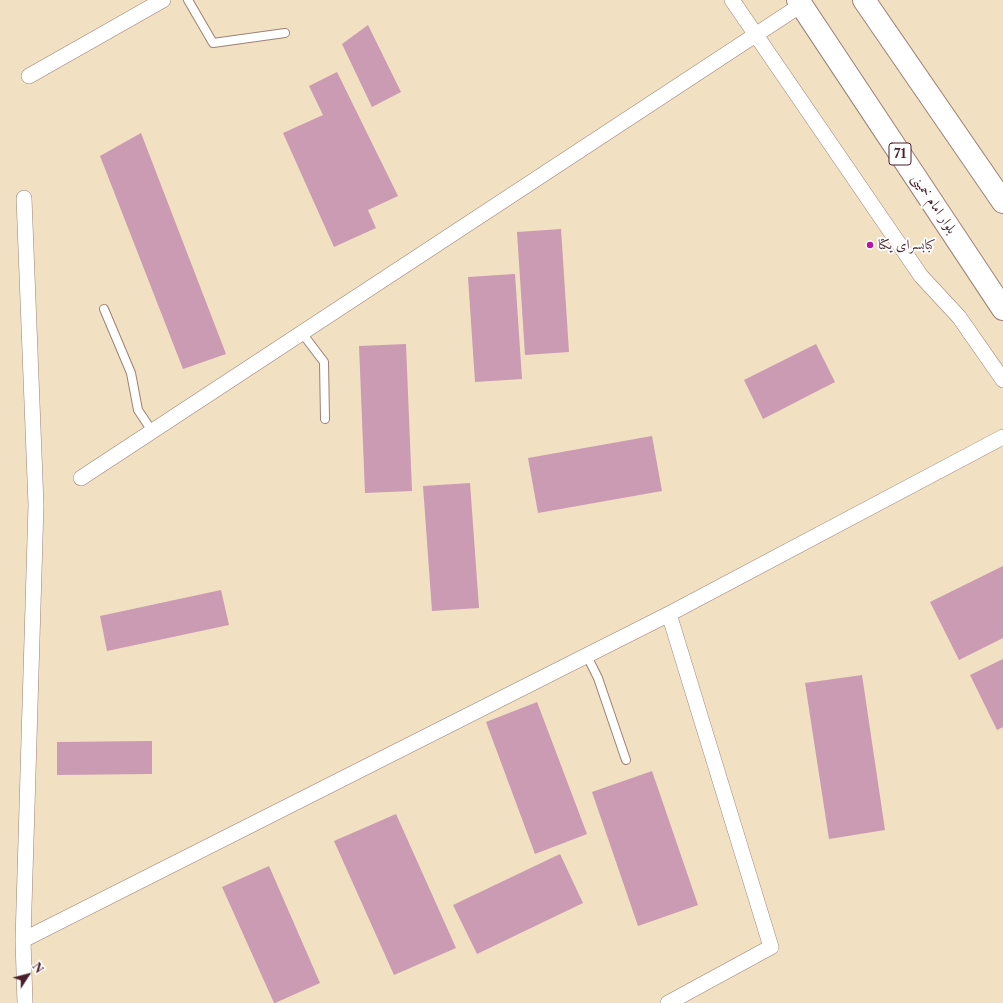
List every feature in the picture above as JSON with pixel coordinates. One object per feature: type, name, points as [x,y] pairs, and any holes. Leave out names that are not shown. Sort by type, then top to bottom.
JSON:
[{"type":"highway","points":[[864,0],[1003,202]]},
{"type":"highway","name":"بلوار امام خمینی","points":[[799,3],[1003,308]]},
{"type":"street","points":[[29,76],[163,0]]},
{"type":"street","points":[[732,0],[921,276],[959,317],[1003,380]]},
{"type":"street","points":[[81,478],[756,35],[799,3]]},
{"type":"street","points":[[24,198],[36,505],[23,940],[25,1003]]},
{"type":"street","points":[[23,940],[669,614],[1003,437]]},
{"type":"street","points":[[668,1003],[771,947],[669,614]]},
{"type":"lane","points":[[188,0],[213,43],[285,33]]},
{"type":"lane","points":[[104,309],[131,373],[138,410],[152,431]]},
{"type":"lane","points":[[302,333],[324,362],[325,419]]},
{"type":"lane","points":[[587,656],[598,678],[626,760]]},
{"type":"building","points":[[368,25],[401,92],[372,107],[342,44]]},
{"type":"building","points":[[337,72],[398,196],[368,210],[376,228],[334,247],[283,133],[323,115],[309,86]]},
{"type":"building","points":[[141,133],[226,354],[183,369],[100,156]]},
{"type":"building","points":[[561,229],[569,352],[525,355],[517,232]]},
{"type":"building","points":[[515,274],[522,379],[475,382],[468,277]]},
{"type":"building","points":[[406,344],[412,491],[365,493],[359,346]]},
{"type":"building","points":[[816,344],[835,382],[763,419],[744,380]]},
{"type":"building","points":[[652,436],[662,491],[538,513],[528,458]]},
{"type":"building","points":[[470,483],[479,608],[432,611],[423,486]]},
{"type":"building","points":[[1003,566],[1003,638],[959,660],[930,602]]},
{"type":"building","points":[[221,590],[229,625],[107,651],[100,616]]},
{"type":"building","points":[[1003,659],[1003,727],[997,730],[970,675]]},
{"type":"building","points":[[862,675],[885,830],[829,839],[805,683]]},
{"type":"building","points":[[537,702],[587,834],[535,854],[486,722]]},
{"type":"building","points":[[152,741],[152,774],[57,775],[57,742]]},
{"type":"building","points":[[652,771],[698,905],[638,926],[592,792]]},
{"type":"building","points":[[396,814],[456,948],[394,975],[334,841]]},
{"type":"building","points":[[560,854],[583,903],[477,954],[453,905]]},
{"type":"building","points":[[269,866],[320,983],[275,1003],[222,887]]},
{"type":"place","name":"کبابسرای یکتا","points":[[870,245]]}]
